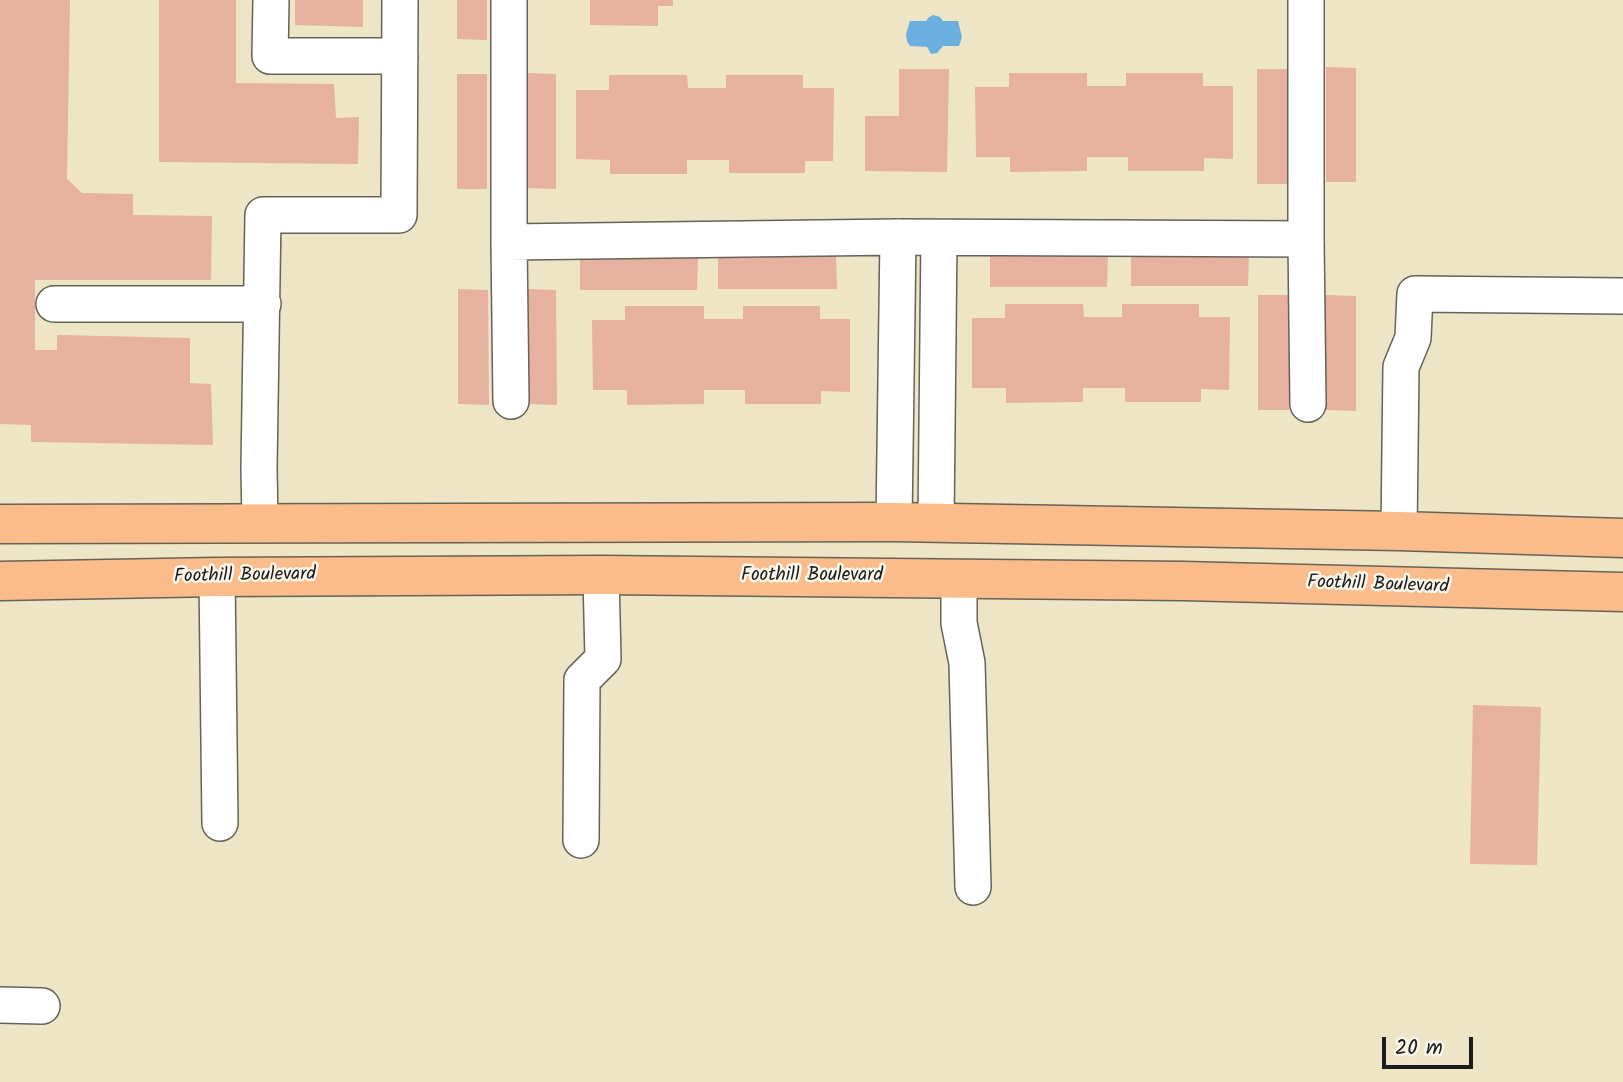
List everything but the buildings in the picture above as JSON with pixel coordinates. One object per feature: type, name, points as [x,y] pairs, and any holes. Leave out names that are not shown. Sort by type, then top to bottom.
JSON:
[{"type":"main road","points":[[0,524],[936,522],[1623,538]]},
{"type":"main road","name":"Foothill Boulevard","points":[[0,581],[601,575],[1183,581],[1623,593]]},
{"type":"lane","points":[[271,0],[270,56],[400,56]]},
{"type":"lane","points":[[260,523],[263,215],[399,215],[400,0]]},
{"type":"lane","points":[[509,0],[511,401]]},
{"type":"lane","points":[[1306,0],[1308,404]]},
{"type":"lane","points":[[509,242],[898,237],[1306,239]]},
{"type":"lane","points":[[894,522],[898,237]]},
{"type":"lane","points":[[936,522],[939,238]]},
{"type":"lane","points":[[1399,531],[1401,367],[1413,338],[1415,294],[1623,296]]},
{"type":"lane","points":[[54,304],[263,304]]},
{"type":"lane","points":[[581,840],[582,680],[603,659],[601,575]]},
{"type":"lane","points":[[217,577],[220,823]]},
{"type":"lane","points":[[959,578],[959,623],[967,663],[973,887]]},
{"type":"lane","points":[[0,1005],[42,1006]]},
{"type":"water","points":[[933,15],[943,21],[958,21],[962,37],[959,46],[943,46],[937,53],[931,54],[927,47],[910,46],[906,34],[910,21],[926,21]]}]
